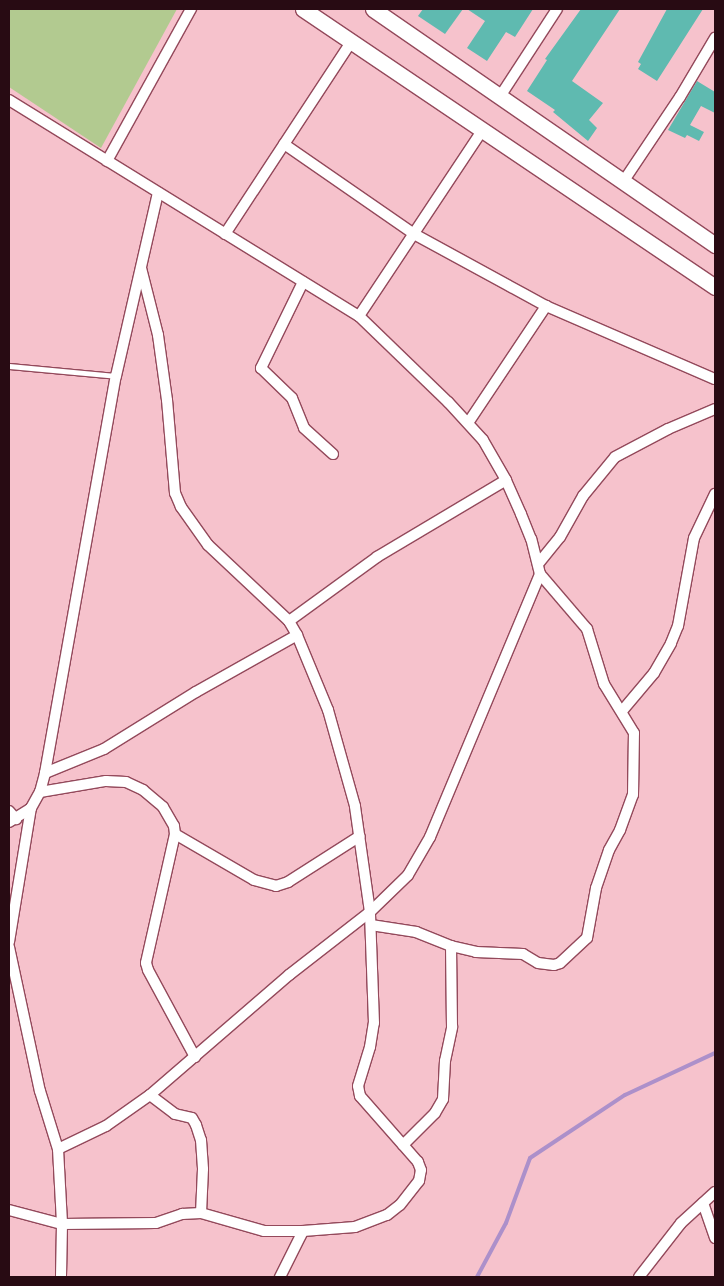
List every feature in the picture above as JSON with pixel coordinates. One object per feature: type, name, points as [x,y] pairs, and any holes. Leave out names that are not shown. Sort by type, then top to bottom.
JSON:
[{"type":"main road","points":[[303,9],[715,287]]},
{"type":"main road","points":[[374,9],[498,98],[715,245]]},
{"type":"street","points":[[107,162],[191,9]]},
{"type":"street","points":[[498,98],[557,9]]},
{"type":"street","points":[[623,182],[680,97],[715,38]]},
{"type":"street","points":[[225,234],[351,42]]},
{"type":"street","points":[[9,100],[359,316],[468,424],[483,440],[506,480],[531,538],[539,569],[587,629],[604,684],[634,733],[633,795],[620,830],[609,850],[596,888],[590,931],[583,944],[554,965],[538,963],[523,954],[476,952],[451,946],[416,932],[370,925]]},
{"type":"street","points":[[359,316],[482,131]]},
{"type":"street","points":[[284,144],[414,234],[546,306],[715,379]]},
{"type":"street","points":[[9,942],[31,808],[40,792],[44,773],[116,376],[158,193]]},
{"type":"street","points":[[9,1210],[62,1224],[156,1223],[182,1214],[201,1213],[264,1231],[303,1231],[355,1227],[387,1215],[400,1205],[419,1181],[421,1170],[418,1162],[360,1096],[358,1086],[370,1047],[374,1023],[370,912],[355,806],[328,710],[297,635],[289,621],[208,545],[181,507],[175,492],[167,400],[158,335],[142,268]]},
{"type":"street","points":[[303,282],[261,368],[292,398],[304,428],[333,454]]},
{"type":"street","points":[[468,424],[546,306]]},
{"type":"street","points":[[58,1149],[106,1126],[150,1095],[289,975],[370,912],[408,875],[430,837],[539,569],[583,496],[615,457],[668,429],[715,409]]},
{"type":"street","points":[[289,621],[377,557],[506,480]]},
{"type":"street","points":[[622,711],[654,674],[671,643],[678,626],[694,538],[715,494]]},
{"type":"street","points":[[44,773],[104,749],[196,692],[297,635]]},
{"type":"street","points":[[40,792],[106,781],[126,782],[143,790],[163,807],[174,826],[175,834],[146,962],[148,970],[195,1057]]},
{"type":"street","points":[[9,811],[12,820],[31,808]]},
{"type":"street","points":[[175,834],[254,880],[276,886],[288,882],[360,836]]},
{"type":"street","points":[[403,1145],[435,1114],[443,1099],[445,1060],[452,1027],[451,946]]},
{"type":"street","points":[[9,947],[40,1091],[58,1149],[62,1224],[61,1277]]},
{"type":"street","points":[[150,1095],[175,1114],[192,1118],[196,1125],[202,1140],[201,1213]]},
{"type":"street","points":[[639,1277],[681,1223],[715,1192]]},
{"type":"street","points":[[703,1203],[715,1238]]},
{"type":"street","points":[[280,1277],[303,1231]]},
{"type":"lane","points":[[9,366],[116,376]]},
{"type":"green space","points":[[9,9],[177,9],[101,148],[9,87]]},
{"type":"building","points":[[423,9],[463,9],[445,34],[418,16]]},
{"type":"building","points":[[467,9],[533,9],[515,37],[506,32],[487,61],[467,48],[485,21]]},
{"type":"building","points":[[581,9],[620,9],[572,81],[603,103],[589,120],[597,128],[588,141],[553,112],[555,110],[527,91],[547,60],[545,59]]},
{"type":"building","points":[[667,9],[703,9],[657,81],[638,69],[641,64],[638,62]]},
{"type":"building","points":[[697,81],[715,92],[715,113],[701,106],[690,125],[704,132],[699,141],[687,135],[685,138],[668,130]]},
{"type":"waterway","points":[[477,1277],[506,1223],[530,1158],[625,1095],[715,1053]]}]
